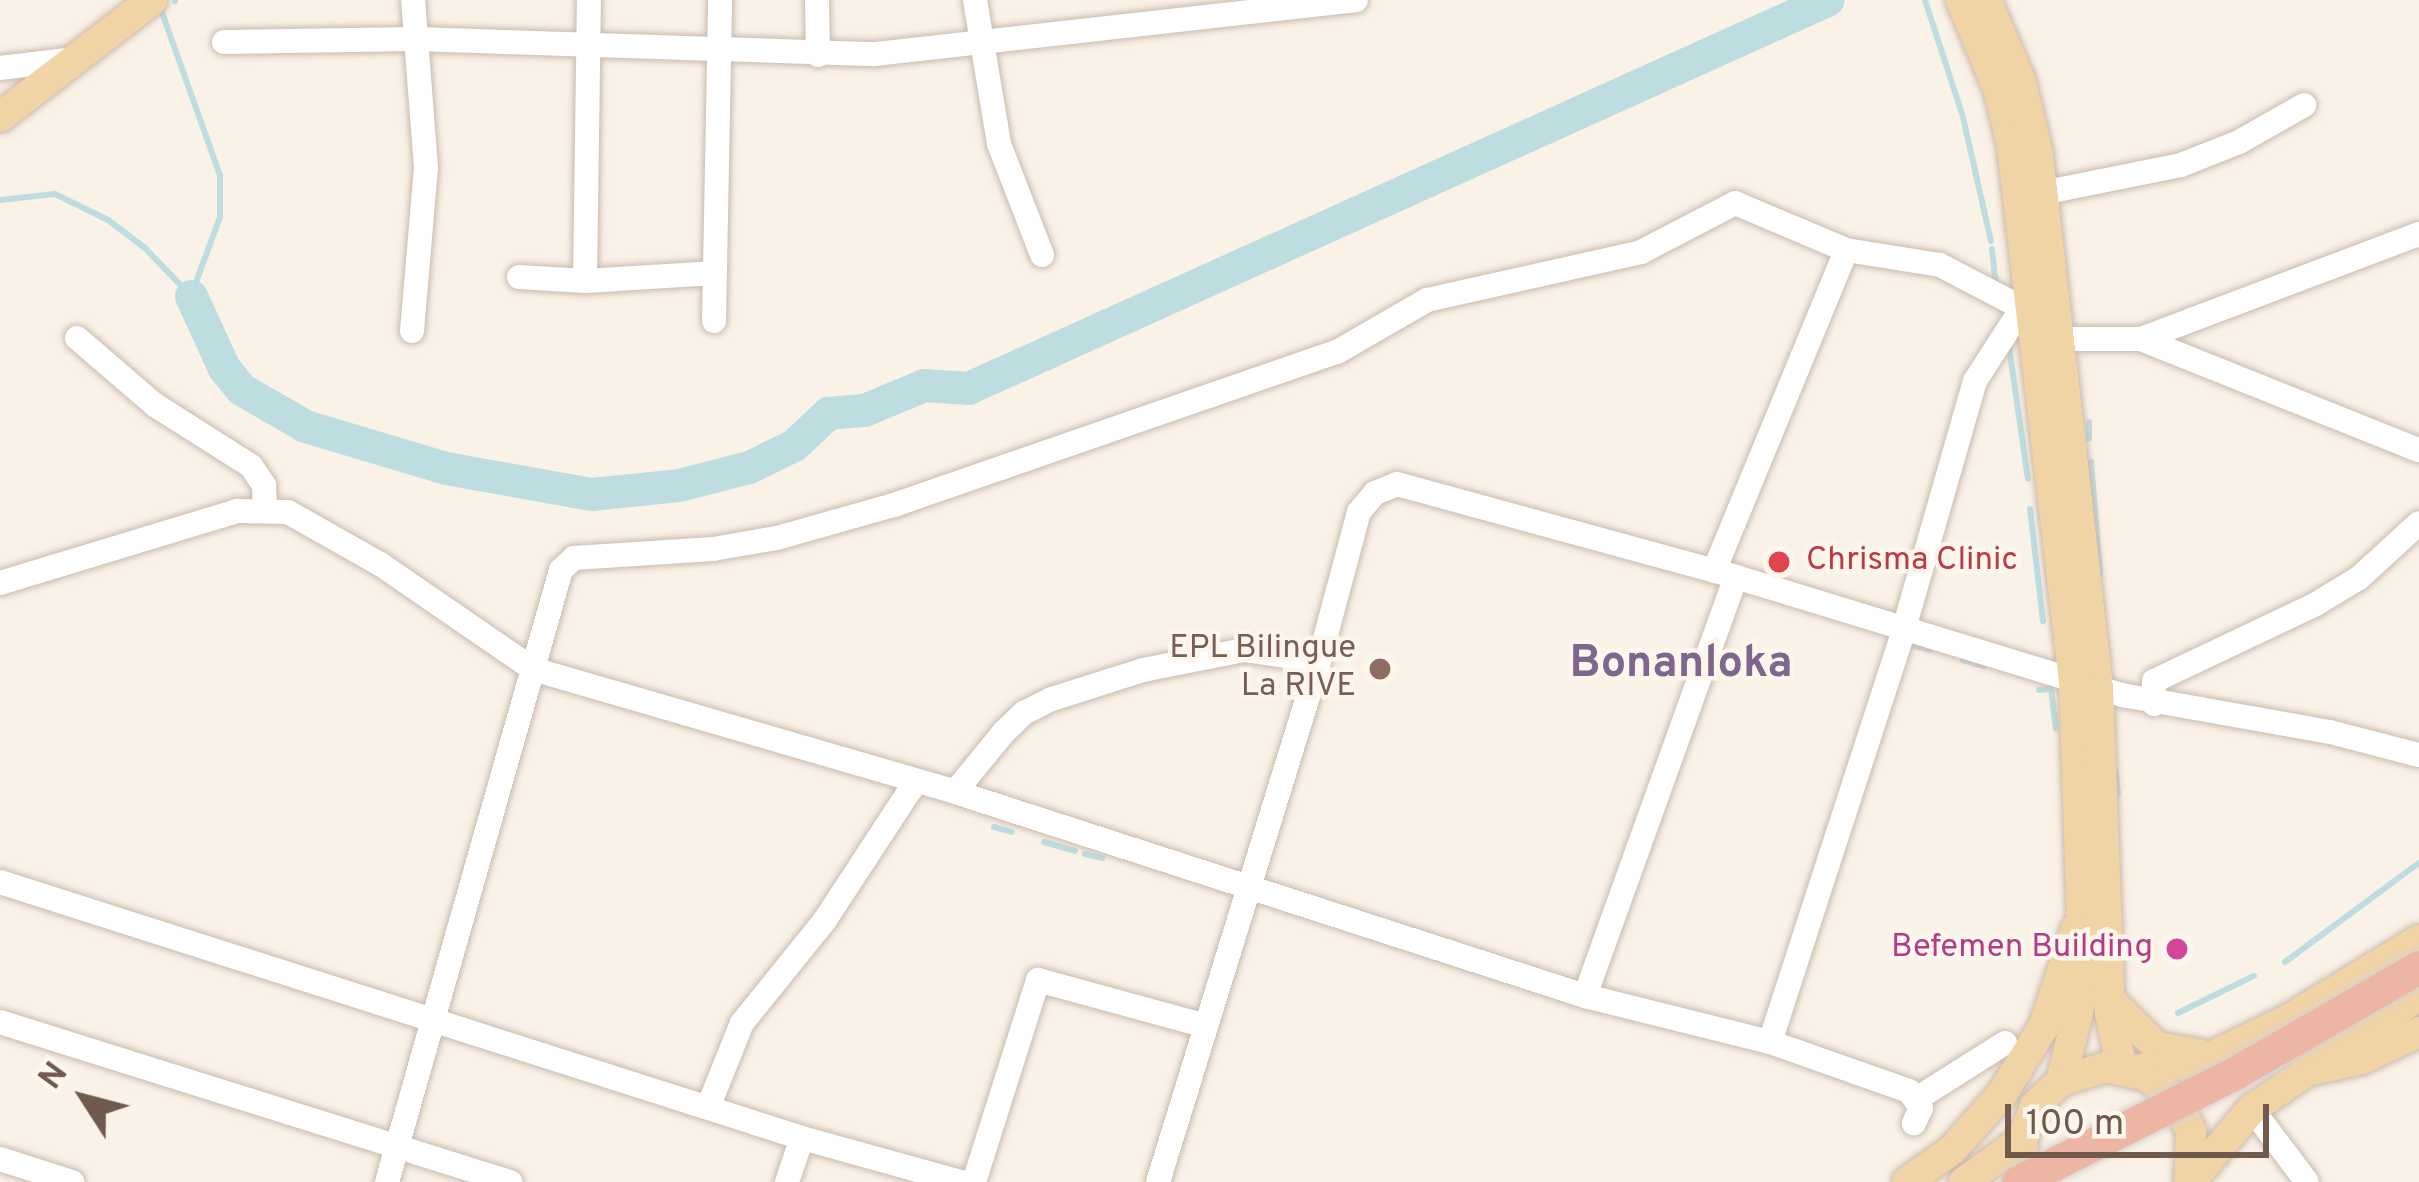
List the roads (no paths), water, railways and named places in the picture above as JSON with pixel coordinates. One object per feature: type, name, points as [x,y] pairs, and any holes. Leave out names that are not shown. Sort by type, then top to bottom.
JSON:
[{"type":"highway","points":[[2022,1182],[2234,1074],[2419,967]]},
{"type":"main road","points":[[1960,0],[2003,110],[2037,308],[2086,684],[2084,988],[2061,1081]]},
{"type":"main road","points":[[1987,0],[2020,82],[2042,193],[2037,308],[2059,339],[2109,999],[2126,1069]]},
{"type":"main road","points":[[0,117],[151,1]]},
{"type":"main road","points":[[1907,1182],[1952,1150],[2025,1058],[2044,1026],[2083,906]]},
{"type":"main road","points":[[2022,1182],[2022,1140],[2035,1106],[2061,1081],[2090,1069],[2176,1069],[2222,1052],[2419,940]]},
{"type":"main road","points":[[2190,1182],[2252,1109],[2419,995]]},
{"type":"main road","points":[[2109,999],[2157,1047],[2192,1055],[2222,1052]]},
{"type":"main road","points":[[2300,1073],[2362,1059],[2419,1032]]},
{"type":"main road","points":[[2126,1069],[2162,1086],[2185,1114],[2194,1149],[2190,1182]]},
{"type":"main road","points":[[1964,1182],[2022,1140]]},
{"type":"street","points":[[412,0],[426,211],[412,331]]},
{"type":"street","points":[[585,281],[589,0]]},
{"type":"street","points":[[714,321],[720,0]]},
{"type":"street","points":[[818,0],[818,55]]},
{"type":"street","points":[[975,0],[998,144],[1042,255]]},
{"type":"street","points":[[224,42],[416,39],[818,55],[980,44],[1355,0]]},
{"type":"street","points":[[0,68],[80,58]]},
{"type":"street","points":[[2042,193],[2181,165],[2239,142],[2304,104]]},
{"type":"street","points":[[387,1182],[561,570],[574,558],[756,542],[894,505],[1337,352],[1427,300],[1486,283],[1516,284],[1607,264],[1641,252],[1735,203],[1846,250],[1940,265],[2037,308],[1975,381],[1903,632],[1770,1042]]},
{"type":"street","points":[[2059,339],[2141,339],[2419,234]]},
{"type":"street","points":[[1586,996],[1725,574],[1846,250]]},
{"type":"street","points":[[519,277],[585,281],[715,273]]},
{"type":"street","points":[[77,338],[155,405],[250,466],[264,485],[265,508]]},
{"type":"street","points":[[2141,339],[2419,450]]},
{"type":"street","points":[[1158,1182],[1319,661],[1359,512],[1375,493],[1397,484],[1725,574],[1903,632],[2154,704],[2330,731],[2419,755]]},
{"type":"street","points":[[0,584],[237,511],[288,512],[380,564],[533,669],[955,792],[1586,996],[1770,1042],[1916,1111],[2005,1043]]},
{"type":"street","points":[[2154,704],[2155,681],[2316,604],[2359,578],[2419,523]]},
{"type":"street","points":[[955,792],[1004,732],[1024,713],[1052,699],[1143,670],[1229,652],[1258,651],[1319,661]]},
{"type":"street","points":[[709,1105],[742,1023],[825,920],[916,781]]},
{"type":"street","points":[[0,882],[802,1138],[961,1182]]},
{"type":"street","points":[[974,1182],[1038,980],[1206,1026]]},
{"type":"street","points":[[0,1022],[510,1182]]},
{"type":"street","points":[[2252,1109],[2307,1182]]},
{"type":"street","points":[[787,1182],[802,1138]]},
{"type":"street","points":[[0,1159],[72,1182]]},
{"type":"waterway","points":[[191,296],[224,368],[241,389],[305,426],[446,468],[591,494],[679,485],[749,467],[794,445],[828,413],[864,410],[924,385],[968,388],[1827,0]]},
{"type":"waterway","points":[[1925,0],[1962,114]]},
{"type":"waterway","points":[[159,4],[220,175],[220,217],[191,296]]},
{"type":"waterway","points":[[1963,117],[1991,241]]},
{"type":"waterway","points":[[0,200],[55,194],[108,220],[145,248],[191,296]]},
{"type":"waterway","points":[[1992,249],[1996,287]]},
{"type":"waterway","points":[[2009,346],[2028,479]]},
{"type":"waterway","points":[[2089,422],[2089,439]]},
{"type":"waterway","points":[[2091,462],[2100,573]]},
{"type":"waterway","points":[[2030,509],[2043,621]]},
{"type":"waterway","points":[[1915,646],[1931,650]]},
{"type":"waterway","points":[[1963,660],[1984,666]]},
{"type":"waterway","points":[[2039,690],[2051,689],[2056,729]]},
{"type":"waterway","points":[[2116,773],[2118,794]]},
{"type":"waterway","points":[[994,827],[1011,832]]},
{"type":"waterway","points":[[1044,842],[1075,851]]},
{"type":"waterway","points":[[1085,854],[1103,858]]},
{"type":"waterway","points":[[2285,962],[2419,863]]},
{"type":"waterway","points":[[2227,989],[2254,976]]},
{"type":"waterway","points":[[2178,1013],[2223,991]]},
{"type":"place","name":"Chrisma Clinic","points":[[1779,562]]},
{"type":"place","name":"EPL Bilingue La RIVE","points":[[1380,669]]},
{"type":"place","name":"Befemen Building","points":[[2177,949]]},
{"type":"district","name":"Bonanloka","points":[[1681,665]]}]
